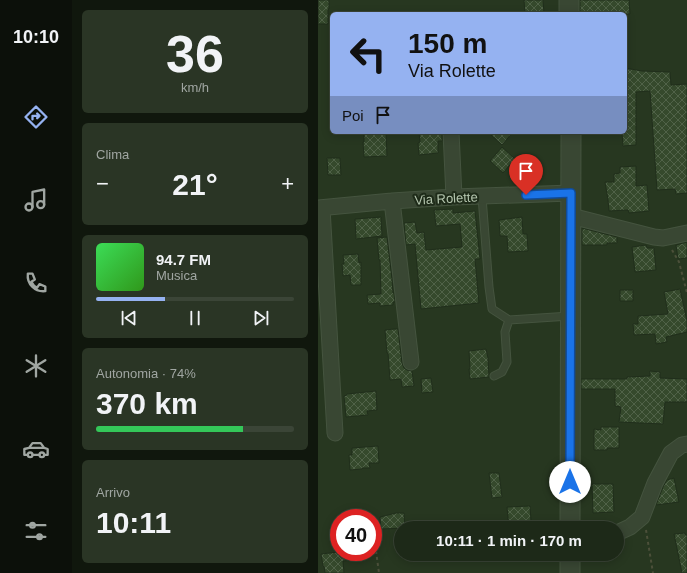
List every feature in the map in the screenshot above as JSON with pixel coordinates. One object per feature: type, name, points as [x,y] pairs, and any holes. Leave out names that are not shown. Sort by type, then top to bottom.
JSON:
[{"type":"street","points":[[569,0],[569,12]]},
{"type":"street","points":[[450,134],[454,197]]},
{"type":"street","points":[[570,521],[571,134]]},
{"type":"street","name":"Via Rolette","points":[[335,433],[320,208],[454,197],[571,193]]},
{"type":"street","points":[[392,201],[411,362]]},
{"type":"street","points":[[571,216],[654,237],[664,238],[687,233]]},
{"type":"street","points":[[624,530],[630,528],[642,517],[654,483],[671,453],[682,445],[687,444]]},
{"type":"street","points":[[570,561],[570,573]]},
{"type":"lane","points":[[482,197],[492,309],[509,320],[570,316]]},
{"type":"lane","points":[[494,376],[502,372],[507,362],[505,332],[509,320]]},
{"type":"path","points":[[664,238],[679,262],[687,293]]},
{"type":"path","points":[[642,517],[647,531],[653,573]]},
{"type":"path","points":[[377,561],[379,573]]},
{"type":"building","points":[[318,0],[329,0],[328,24],[318,24]]},
{"type":"building","points":[[524,0],[543,0],[544,12],[525,12]]},
{"type":"building","points":[[580,0],[629,0],[630,14],[627,14],[627,12],[580,12]]},
{"type":"building","points":[[627,68],[642,71],[670,72],[671,85],[687,84],[687,193],[676,194],[675,189],[657,190],[650,91],[636,92],[636,145],[623,146],[622,134],[627,134]]},
{"type":"building","points":[[364,134],[386,134],[387,156],[364,157]]},
{"type":"building","points":[[419,134],[442,134],[442,141],[438,141],[438,153],[419,155],[418,143],[420,142]]},
{"type":"building","points":[[490,134],[511,134],[502,145]]},
{"type":"building","points":[[502,147],[515,159],[503,173],[490,161]]},
{"type":"building","points":[[327,158],[340,158],[341,175],[328,175]]},
{"type":"building","points":[[636,166],[636,186],[647,185],[649,211],[629,213],[628,210],[609,211],[605,182],[614,182],[614,174],[620,173],[620,167]]},
{"type":"building","points":[[453,209],[453,213],[475,211],[480,259],[475,259],[479,303],[421,309],[415,244],[406,245],[404,223],[415,222],[417,233],[424,232],[426,250],[462,247],[460,224],[436,226],[434,210]]},
{"type":"building","points":[[381,217],[382,236],[356,239],[355,219]]},
{"type":"building","points":[[522,217],[523,234],[527,234],[528,251],[508,252],[507,236],[500,236],[499,220]]},
{"type":"building","points":[[582,228],[617,237],[617,243],[607,243],[607,245],[582,245]]},
{"type":"building","points":[[387,237],[395,302],[393,302],[393,305],[380,306],[380,303],[368,304],[367,295],[381,294],[380,260],[377,238]]},
{"type":"building","points":[[687,242],[687,258],[678,259],[676,245]]},
{"type":"building","points":[[646,245],[647,248],[654,248],[656,270],[635,272],[632,247]]},
{"type":"building","points":[[358,254],[359,263],[361,262],[361,285],[351,285],[350,275],[343,276],[343,255]]},
{"type":"building","points":[[680,289],[687,321],[687,332],[666,337],[667,342],[656,344],[655,334],[634,335],[633,324],[638,324],[638,316],[668,314],[664,292]]},
{"type":"building","points":[[620,290],[633,290],[633,301],[620,301]]},
{"type":"building","points":[[398,329],[402,363],[404,368],[412,371],[414,386],[402,387],[401,379],[390,380],[385,330]]},
{"type":"building","points":[[486,349],[489,377],[470,379],[469,351]]},
{"type":"building","points":[[650,371],[660,372],[660,378],[687,379],[687,402],[665,402],[663,424],[619,422],[621,407],[615,406],[615,389],[581,389],[581,379],[627,379],[627,377],[650,376]]},
{"type":"building","points":[[431,378],[433,392],[422,393],[421,379]]},
{"type":"building","points":[[376,391],[377,410],[367,411],[368,415],[346,417],[344,396],[347,394]]},
{"type":"building","points":[[601,427],[619,427],[619,448],[594,450],[594,429],[601,430]]},
{"type":"building","points":[[378,446],[379,463],[369,463],[370,468],[350,470],[349,455],[352,455],[352,448]]},
{"type":"building","points":[[489,473],[499,473],[502,497],[492,498]]},
{"type":"building","points":[[674,478],[679,502],[656,505],[667,480]]},
{"type":"building","points":[[592,484],[613,484],[614,512],[593,513]]},
{"type":"building","points":[[530,506],[531,521],[508,521],[507,507]]},
{"type":"building","points":[[396,513],[404,513],[405,521],[394,521],[394,528],[382,529],[382,516]]},
{"type":"building","points":[[685,533],[685,535],[687,535],[687,573],[682,573],[674,534]]},
{"type":"building","points":[[330,553],[330,561],[343,561],[344,573],[325,573],[321,554]]},
{"type":"route","points":[[526,195],[571,193],[570,482]]}]
